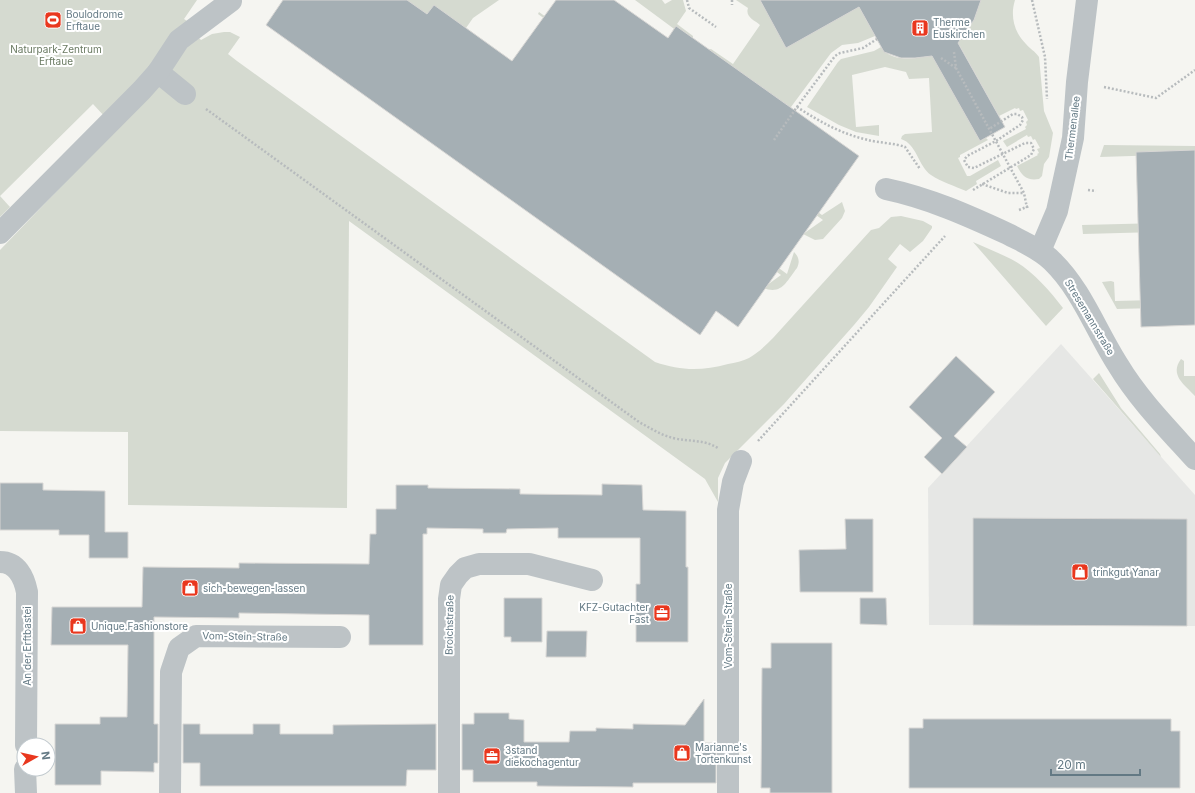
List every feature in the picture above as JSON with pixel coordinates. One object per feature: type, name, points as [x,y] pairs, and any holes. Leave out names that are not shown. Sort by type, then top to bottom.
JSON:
[{"type":"street","name":"Thermenallee","points":[[1040,251],[1052,225],[1064,184],[1073,138],[1077,82],[1087,0]]},
{"type":"street","points":[[0,233],[137,96],[158,72],[179,40],[231,1]]},
{"type":"street","points":[[158,72],[185,94]]},
{"type":"street","name":"Stresemannstraße","points":[[886,189],[922,198],[958,212],[1040,251],[1051,260],[1066,276],[1092,318],[1118,366],[1136,392],[1155,416],[1195,459]]},
{"type":"street","name":"Vom-Stein-Straße","points":[[728,793],[728,510],[733,482],[741,461]]},
{"type":"street","name":"An der Erftbastei","points":[[0,562],[5,562],[14,566],[20,572],[25,580],[27,592],[26,737]]},
{"type":"street","name":"Broichstraße","points":[[449,793],[448,599],[451,585],[465,568],[479,564],[529,564],[592,580]]},
{"type":"street","name":"Vom-Stein-Straße","points":[[170,793],[171,672],[179,648],[196,636],[340,637]]},
{"type":"street","points":[[26,777],[26,793]]},
{"type":"path","points":[[687,0],[689,8],[716,27]]},
{"type":"path","points":[[732,0],[732,5]]},
{"type":"path","points":[[1032,0],[1045,57],[1048,106]]},
{"type":"path","points":[[774,140],[835,56],[840,53],[863,48],[877,39]]},
{"type":"path","points":[[954,52],[956,68],[1018,183]]},
{"type":"path","points":[[941,58],[956,68]]},
{"type":"path","points":[[1077,82],[1156,98],[1195,70]]},
{"type":"path","points":[[185,94],[639,422],[661,434],[668,436],[709,442],[741,461],[750,449],[945,236],[970,192],[1031,155],[1034,149],[1032,143],[1025,143],[970,169],[964,160],[968,156],[996,141],[1020,125],[1023,120],[1022,117],[1017,114],[1013,114],[989,129]]},
{"type":"path","points":[[798,107],[825,124],[844,133],[866,140],[905,147],[923,174]]},
{"type":"path","points":[[982,184],[1008,193],[1024,194]]},
{"type":"path","points":[[1014,211],[1032,204]]},
{"type":"shaded area","points":[[1061,344],[1195,495],[1195,626],[929,625],[928,488]]},
{"type":"green space","name":"Naturpark-Zentrum Erftaue","points":[[0,0],[197,0],[184,19],[187,21],[147,72],[106,118],[93,104],[0,196]]},
{"type":"green space","points":[[402,0],[499,0],[473,18],[459,38],[787,274],[794,252],[798,260],[797,268],[783,286],[775,290],[763,288],[781,275]]},
{"type":"green space","points":[[635,0],[662,0],[665,4],[672,0],[683,0],[686,11],[677,24],[693,36],[693,38],[681,34]]},
{"type":"green space","points":[[736,0],[760,0],[786,47],[859,7],[875,36],[858,43],[842,45],[831,53],[788,111],[707,50],[711,49],[733,64],[760,25],[749,16],[747,11],[748,8]]},
{"type":"green space","points":[[980,0],[1015,0],[1013,18],[1016,29],[1022,39],[1039,57],[1044,111],[1053,133],[1049,157],[1044,164],[1042,176],[1039,179],[1025,177],[1017,166],[1038,155],[1037,154],[1039,153],[1037,149],[1040,148],[1035,139],[1033,140],[1031,136],[1028,137],[1027,135],[1007,147],[1003,141],[1026,129],[1026,122],[1028,120],[1023,110],[1020,111],[1019,108],[1015,108],[999,116],[960,46],[957,44],[974,20]]},
{"type":"green space","points":[[539,12],[822,215],[842,202],[845,211],[842,218],[823,239],[815,240],[803,234],[823,220],[538,14]]},
{"type":"green space","points":[[230,32],[240,37],[228,54],[237,61],[655,362],[665,365],[700,369],[749,358],[773,338],[871,230],[879,228],[891,217],[901,216],[923,221],[932,226],[932,228],[923,241],[910,252],[900,244],[888,259],[897,267],[869,307],[784,404],[725,463],[718,478],[718,502],[705,479],[349,221],[347,508],[128,505],[128,432],[0,431],[0,250],[161,83],[172,70],[174,56],[199,38],[201,40],[212,34]]},
{"type":"green space","points":[[881,47],[891,56],[898,58],[920,58],[933,55],[980,141],[986,138],[988,140],[960,155],[958,158],[967,176],[970,176],[998,160],[1001,166],[976,181],[977,184],[966,191],[939,180],[927,171],[911,145],[901,139],[905,134],[932,132],[929,78],[909,79],[906,72],[885,67],[852,75],[856,127],[879,125],[879,136],[856,132],[839,125],[807,107],[841,59],[874,51]]},
{"type":"green space","points":[[1104,145],[1195,146],[1195,154],[1100,157]]},
{"type":"green space","points":[[0,196],[10,207],[0,217]]},
{"type":"green space","points":[[1161,223],[1195,231],[1083,234],[1082,225]]},
{"type":"green space","points":[[973,242],[1011,259],[1026,269],[1046,287],[1063,308],[1046,326]]},
{"type":"green space","points":[[1102,282],[1114,282],[1115,301],[1195,299],[1195,307],[1117,309]]},
{"type":"green space","points":[[1181,359],[1184,361],[1184,376],[1195,376],[1195,396],[1183,384],[1178,375],[1177,370]]},
{"type":"green space","points":[[1099,373],[1121,408],[1161,457],[1093,379]]},
{"type":"building","points":[[283,0],[407,0],[427,14],[434,5],[512,61],[556,0],[614,0],[668,38],[676,26],[859,156],[738,327],[716,311],[700,335],[266,25]]},
{"type":"building","name":"Therme Euskirchen","points":[[760,0],[981,0],[974,20],[958,43],[1005,127],[980,141],[932,56],[901,58],[884,52],[859,7],[786,48]]},
{"type":"building","points":[[1195,150],[1195,325],[1141,327],[1136,152]]},
{"type":"building","points":[[956,356],[995,392],[954,436],[967,447],[942,474],[924,457],[942,438],[909,407]]},
{"type":"building","points":[[0,483],[43,483],[43,490],[105,491],[105,532],[128,532],[128,558],[89,558],[89,535],[59,535],[59,530],[0,530]]},
{"type":"building","points":[[602,484],[642,485],[643,510],[686,511],[688,642],[636,642],[636,584],[640,584],[640,538],[558,538],[558,528],[507,529],[506,533],[483,533],[483,529],[427,528],[427,534],[423,534],[423,645],[369,645],[369,615],[239,613],[239,618],[154,617],[154,724],[158,724],[158,763],[154,763],[154,772],[101,771],[101,785],[55,785],[55,724],[100,724],[100,717],[127,717],[128,645],[51,645],[52,607],[142,607],[143,567],[239,568],[239,563],[369,564],[370,534],[376,534],[376,509],[396,509],[396,485],[428,485],[428,488],[520,489],[520,494],[602,495]]},
{"type":"building","name":"trinkgut Yanar","points":[[973,518],[1187,519],[1187,626],[973,625]]},
{"type":"building","points":[[845,519],[873,519],[873,592],[800,592],[799,550],[846,549]]},
{"type":"building","points":[[504,598],[542,598],[542,642],[511,642],[511,637],[504,637]]},
{"type":"building","points":[[860,598],[886,598],[887,625],[860,624]]},
{"type":"building","points":[[547,631],[587,631],[586,657],[546,657]]},
{"type":"building","points":[[771,643],[832,643],[832,793],[770,793],[770,788],[761,788],[762,668],[771,668]]},
{"type":"building","points":[[704,699],[704,743],[716,743],[716,783],[633,783],[633,787],[537,786],[537,782],[473,782],[473,770],[462,770],[462,724],[474,724],[474,713],[509,713],[509,719],[524,720],[524,742],[569,742],[570,731],[596,731],[596,728],[633,729],[633,724],[685,725]]},
{"type":"building","points":[[923,719],[1171,719],[1171,731],[1180,731],[1180,788],[909,788],[909,728],[923,728]]},
{"type":"building","points":[[183,724],[200,724],[200,734],[253,734],[253,724],[280,724],[280,734],[333,734],[333,725],[436,724],[436,770],[407,770],[406,786],[200,786],[200,763],[183,763]]},
{"type":"place","name":"Boulodrome Erftaue","points":[[53,20]]},
{"type":"place","name":"Therme Euskirchen","points":[[920,28]]},
{"type":"place","name":"trinkgut Yanar","points":[[1080,572]]},
{"type":"place","name":"sich-bewegen-lassen","points":[[190,588]]},
{"type":"place","name":"KFZ-Gutachter Fast","points":[[662,613]]},
{"type":"place","name":"Unique.Fashionstore","points":[[78,626]]},
{"type":"place","name":"Marianne's Tortenkunst","points":[[682,753]]},
{"type":"place","name":"3stand diekochagentur","points":[[492,756]]}]
